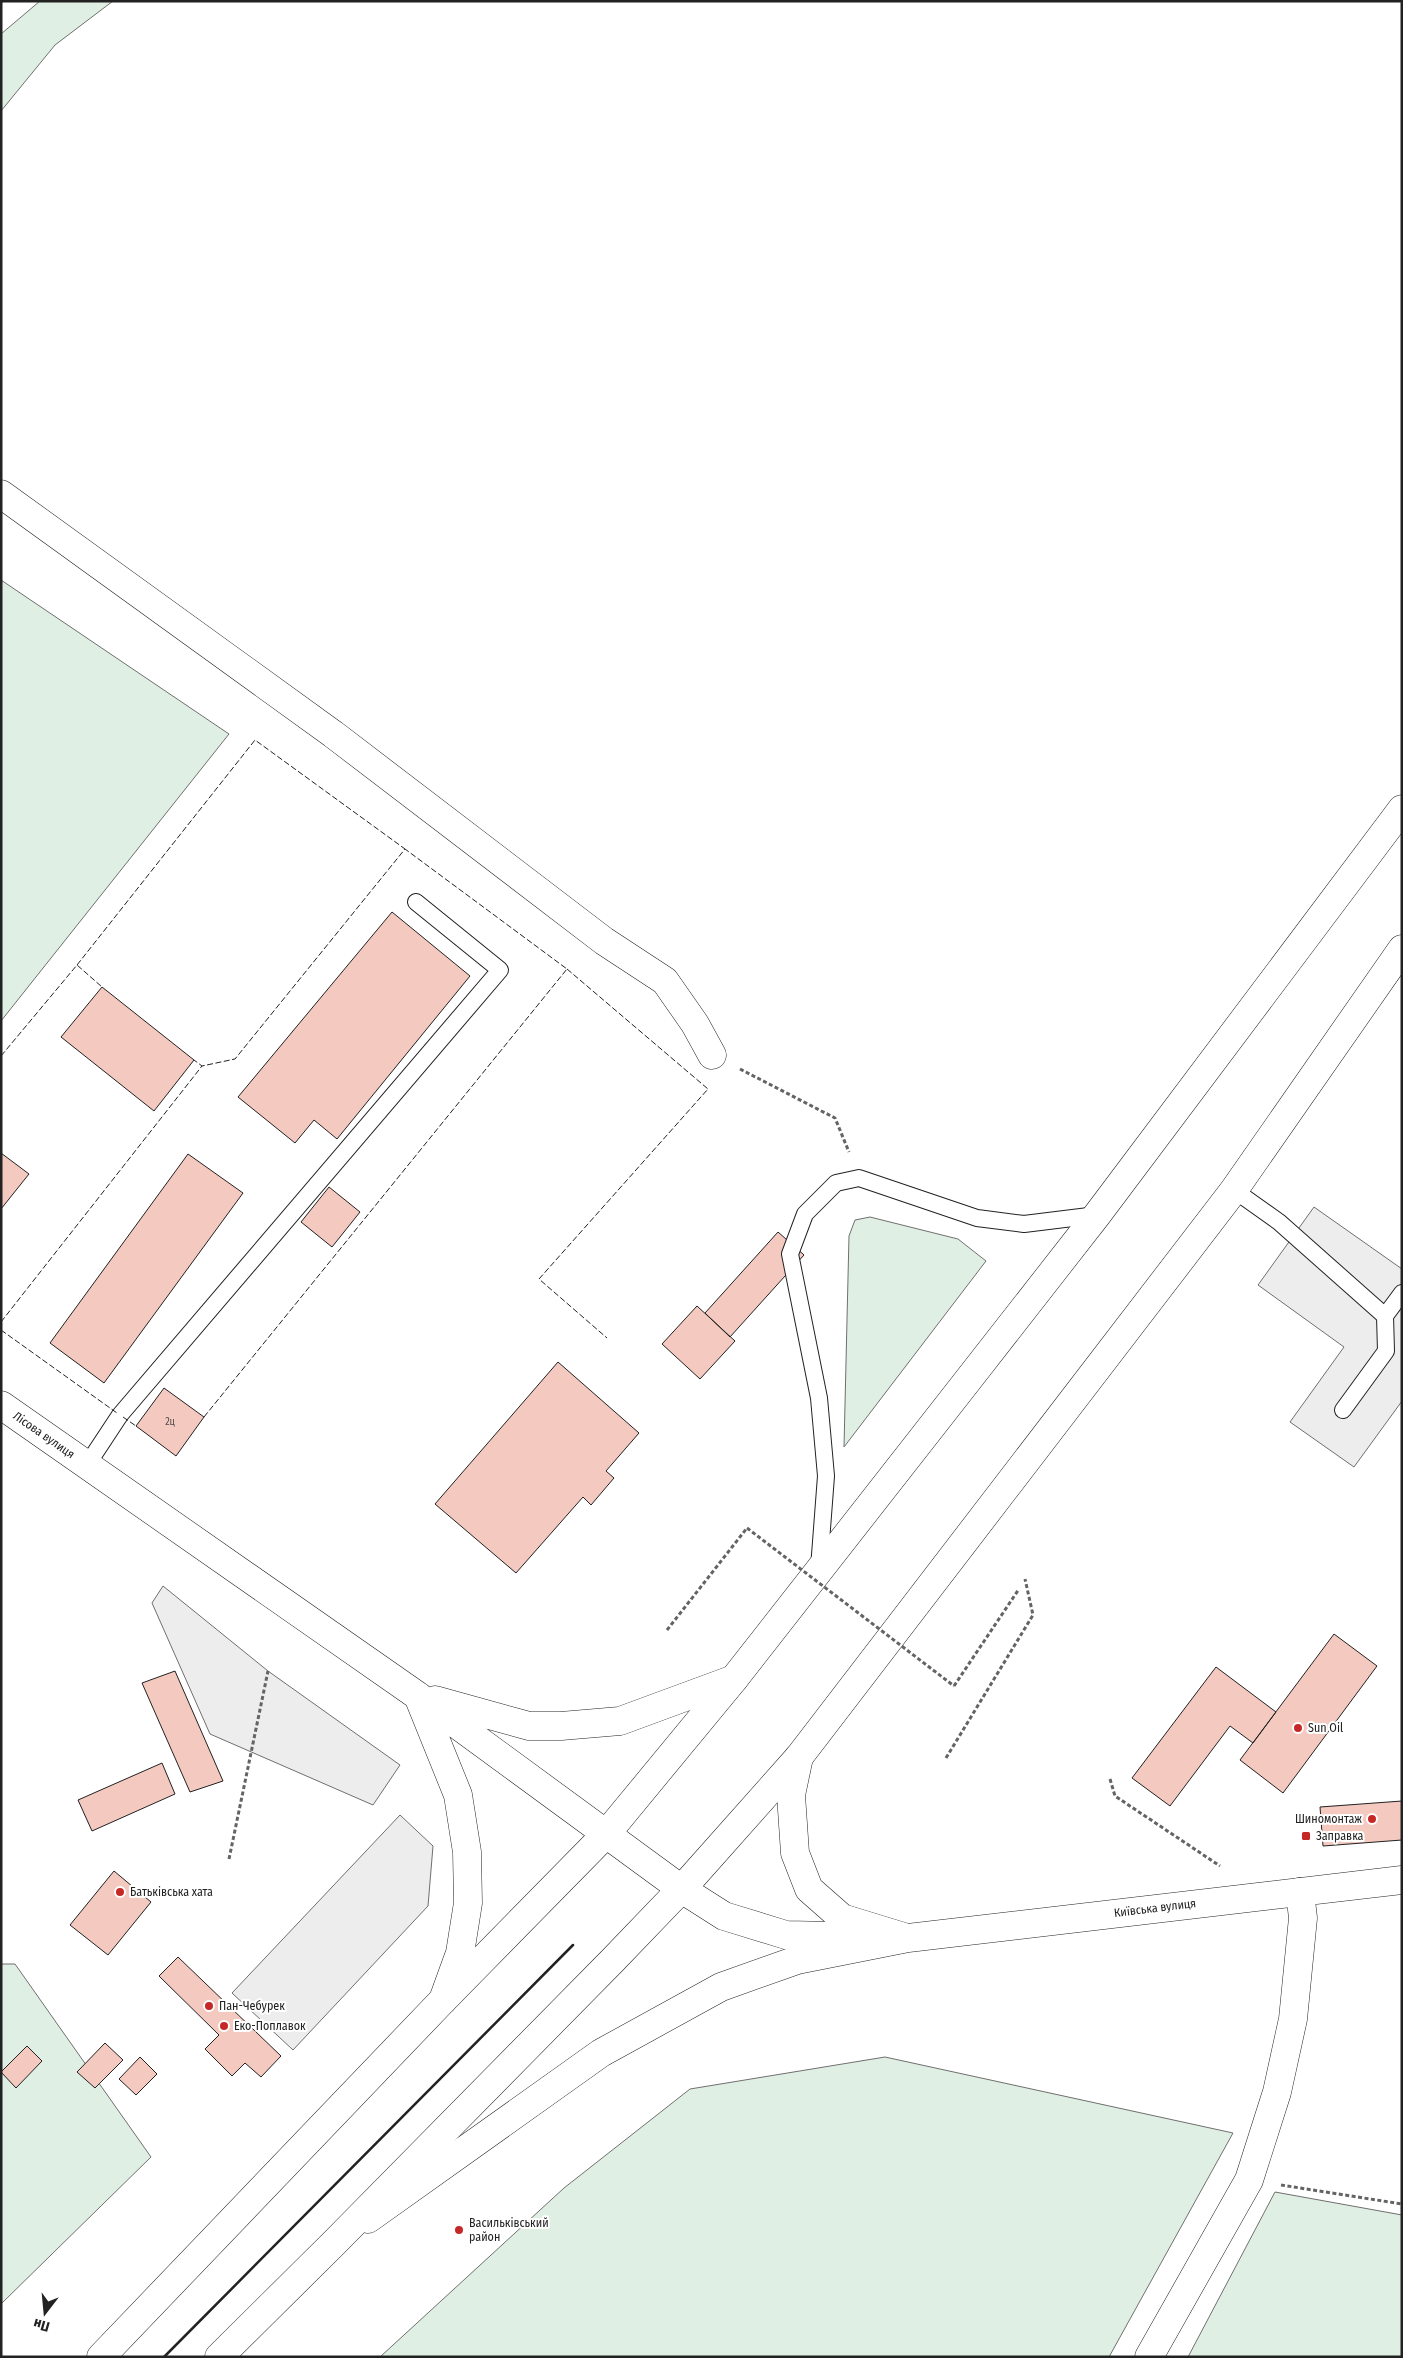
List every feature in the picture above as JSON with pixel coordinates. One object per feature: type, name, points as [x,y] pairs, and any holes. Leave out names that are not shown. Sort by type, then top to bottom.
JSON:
[{"type":"main road","points":[[1,494],[333,734],[604,941],[665,981],[695,1024],[712,1055]]},
{"type":"main road","points":[[101,2357],[607,1833],[734,1679],[1097,1215],[1402,809]]},
{"type":"main road","points":[[218,2357],[335,2242],[613,1960],[799,1758],[1234,1190],[1402,949]]},
{"type":"main road","name":"Лісова вулиця","points":[[1,1406],[418,1696],[680,1888],[724,1916],[786,1935],[908,1938]]},
{"type":"main road","points":[[418,1696],[529,1726],[561,1726],[620,1721],[734,1679]]},
{"type":"main road","points":[[418,1696],[458,1795],[467,1852],[468,1903],[460,1953],[444,2000]]},
{"type":"main road","points":[[799,1758],[791,1795],[795,1853],[809,1889],[842,1918],[908,1938]]},
{"type":"main road","name":"Київська вулиця","points":[[908,1938],[1402,1880]]},
{"type":"main road","points":[[1149,2357],[1249,2180],[1277,2092],[1293,2019],[1303,1918],[1300,1892]]},
{"type":"main road","points":[[335,2242],[601,2053],[721,1987],[798,1960],[908,1938]]},
{"type":"lane","points":[[87,1465],[120,1415],[500,970],[416,902]]},
{"type":"lane","points":[[818,1571],[826,1476],[818,1398],[790,1254],[805,1214],[836,1183],[859,1178],[977,1218],[1024,1224],[1097,1215]]},
{"type":"lane","points":[[1234,1190],[1279,1222],[1385,1316]]},
{"type":"lane","points":[[1343,1410],[1386,1351],[1385,1316],[1402,1293]]},
{"type":"path","points":[[712,1055],[835,1118],[859,1178]]},
{"type":"path","points":[[668,1630],[747,1528],[954,1686],[1018,1588]]},
{"type":"path","points":[[946,1758],[1033,1615],[1025,1580]]},
{"type":"path","points":[[229,1859],[268,1671]]},
{"type":"path","points":[[1110,1779],[1116,1796],[1220,1866],[1229,1866]]},
{"type":"path","points":[[1249,2180],[1402,2204]]},
{"type":"green space","points":[[40,1],[113,1],[55,45],[1,111],[1,34]]},
{"type":"green space","points":[[1,580],[229,734],[1,1021]]},
{"type":"green space","points":[[870,1217],[958,1239],[986,1261],[844,1447],[849,1236],[855,1220]]},
{"type":"green space","points":[[1,1964],[15,1964],[151,2157],[1,2304]]},
{"type":"green space","points":[[885,2057],[1233,2133],[1109,2357],[380,2357],[564,2188],[690,2089]]},
{"type":"green space","points":[[1275,2192],[1402,2215],[1402,2357],[1188,2357]]},
{"type":"shaded area","points":[[1314,1207],[1402,1269],[1402,1401],[1354,1467],[1290,1422],[1344,1347],[1258,1285]]},
{"type":"shaded area","points":[[163,1586],[268,1671],[400,1765],[373,1805],[210,1734],[152,1603]]},
{"type":"shaded area","points":[[400,1815],[433,1846],[428,1906],[293,2050],[232,1993]]},
{"type":"building","points":[[392,912],[470,976],[337,1139],[314,1120],[295,1143],[238,1097]]},
{"type":"building","points":[[102,987],[194,1060],[154,1111],[61,1037]]},
{"type":"building","points":[[1,1153],[29,1174],[1,1209]]},
{"type":"building","points":[[188,1154],[243,1193],[104,1383],[50,1343]]},
{"type":"building","points":[[329,1187],[360,1212],[332,1247],[301,1222]]},
{"type":"building","points":[[778,1232],[804,1255],[730,1337],[705,1313]]},
{"type":"building","points":[[697,1306],[735,1341],[700,1379],[662,1344]]},
{"type":"building","points":[[558,1362],[639,1433],[606,1471],[614,1478],[591,1505],[583,1497],[516,1573],[435,1504]]},
{"type":"building","points":[[164,1388],[204,1417],[176,1456],[136,1426]]},
{"type":"building","name":"Sun Oil","points":[[1334,1634],[1377,1666],[1283,1793],[1240,1760]]},
{"type":"building","points":[[1216,1667],[1276,1712],[1253,1743],[1230,1726],[1170,1806],[1132,1778]]},
{"type":"building","points":[[175,1671],[223,1781],[190,1792],[142,1683]]},
{"type":"building","points":[[162,1763],[175,1794],[92,1831],[78,1800]]},
{"type":"building","points":[[1402,1801],[1402,1840],[1323,1846],[1320,1807]]},
{"type":"building","points":[[114,1871],[151,1902],[108,1955],[70,1925]]},
{"type":"building","name":"Пан-Чебурек","points":[[178,1957],[281,2056],[261,2077],[245,2063],[232,2076],[205,2049],[219,2035],[159,1976]]},
{"type":"building","points":[[105,2043],[123,2060],[95,2088],[77,2072]]},
{"type":"building","points":[[27,2046],[42,2061],[16,2088],[1,2072]]},
{"type":"building","points":[[140,2057],[157,2074],[136,2095],[119,2079]]},
{"type":"fence","points":[[77,965],[255,740],[405,849],[235,1059],[202,1066]]},
{"type":"fence","points":[[204,1417],[567,969],[405,849]]},
{"type":"fence","points":[[1,1056],[77,965],[102,987]]},
{"type":"fence","points":[[567,969],[708,1089],[539,1279],[607,1338]]},
{"type":"fence","points":[[1,1322],[202,1066],[194,1060]]},
{"type":"fence","points":[[1,1330],[117,1413]]},
{"type":"fence","points":[[123,1417],[136,1426]]},
{"type":"wall","points":[[164,2357],[573,1945]]},
{"type":"place","name":"Sun Oil","points":[[1298,1728]]},
{"type":"place","name":"Шиномонтаж","points":[[1372,1819]]},
{"type":"place","name":"Заправка","points":[[1306,1836]]},
{"type":"place","name":"Батьківська хата","points":[[120,1892]]},
{"type":"place","name":"Пан-Чебурек","points":[[209,2006]]},
{"type":"place","name":"Еко-Поплавок","points":[[224,2026]]},
{"type":"place","name":"Васильківський район","points":[[459,2230]]}]
